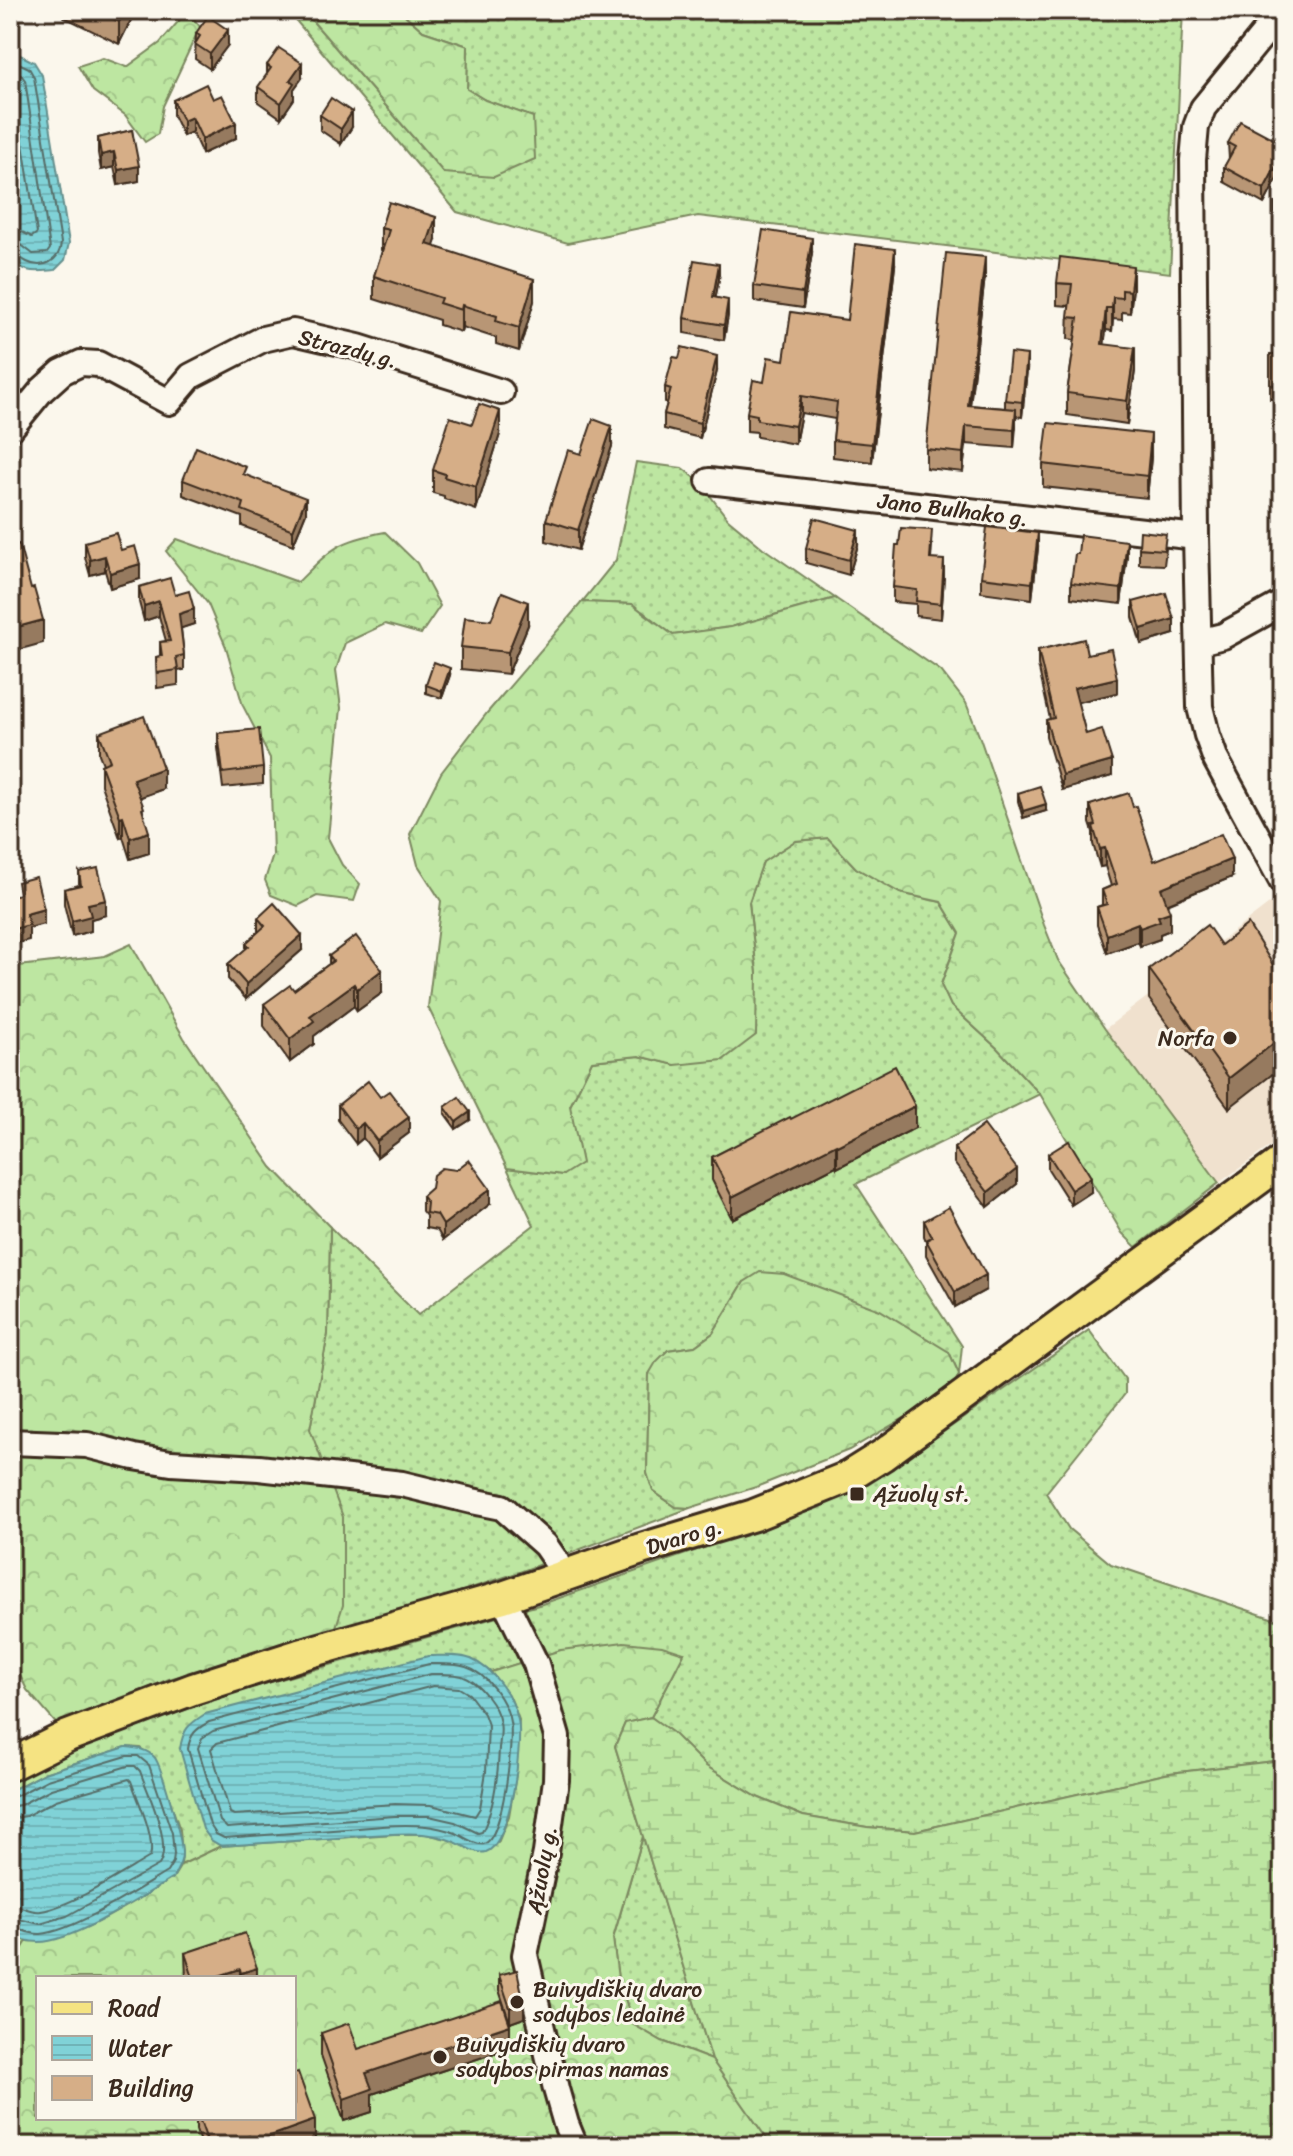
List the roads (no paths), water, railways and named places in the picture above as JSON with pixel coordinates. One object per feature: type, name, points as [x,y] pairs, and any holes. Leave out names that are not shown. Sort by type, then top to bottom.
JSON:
[{"type":"main road","name":"Dvaro g.","points":[[10,1765],[68,1736],[193,1689],[299,1655],[503,1597],[641,1549],[754,1515],[848,1477],[883,1455],[1283,1161]]},
{"type":"street","points":[[1283,10],[1203,108],[1196,127],[1193,160],[1200,707],[1216,760],[1283,883]]},
{"type":"street","name":"Strazdų g.","points":[[10,429],[42,390],[62,372],[81,363],[98,364],[169,402],[191,376],[263,339],[293,332],[358,347],[501,392]]},
{"type":"street","name":"Jano Bulhako g.","points":[[709,481],[1196,537]]},
{"type":"street","points":[[1199,642],[1223,636],[1283,603]]},
{"type":"street","points":[[10,1442],[87,1445],[171,1463],[259,1468],[402,1484],[502,1507],[545,1545],[563,1577]]},
{"type":"street","name":"Ąžuolų g.","points":[[503,1597],[536,1664],[557,1737],[556,1780],[546,1853],[525,1955],[556,2089],[575,2146]]},
{"type":"water","points":[[10,50],[34,62],[42,75],[69,243],[65,260],[55,270],[24,269],[10,255]]},
{"type":"water","points":[[428,1656],[460,1656],[479,1663],[501,1684],[516,1711],[519,1732],[517,1770],[508,1813],[495,1845],[486,1852],[477,1852],[456,1842],[426,1834],[380,1834],[221,1846],[211,1840],[203,1829],[180,1749],[187,1728],[194,1721],[205,1714]]},
{"type":"water","points":[[126,1747],[152,1755],[162,1775],[176,1821],[182,1855],[173,1878],[108,1917],[70,1935],[39,1942],[13,1935],[10,1933],[10,1791],[44,1773]]},
{"type":"place","name":"Norfa","points":[[1230,1038]]},
{"type":"place","name":"Ąžuolų st.","points":[[857,1494]]},
{"type":"place","name":"Buivydiškių dvaro sodybos ledainė","points":[[517,2002]]},
{"type":"place","name":"Buivydiškių dvaro sodybos pirmas namas","points":[[440,2057]]}]
